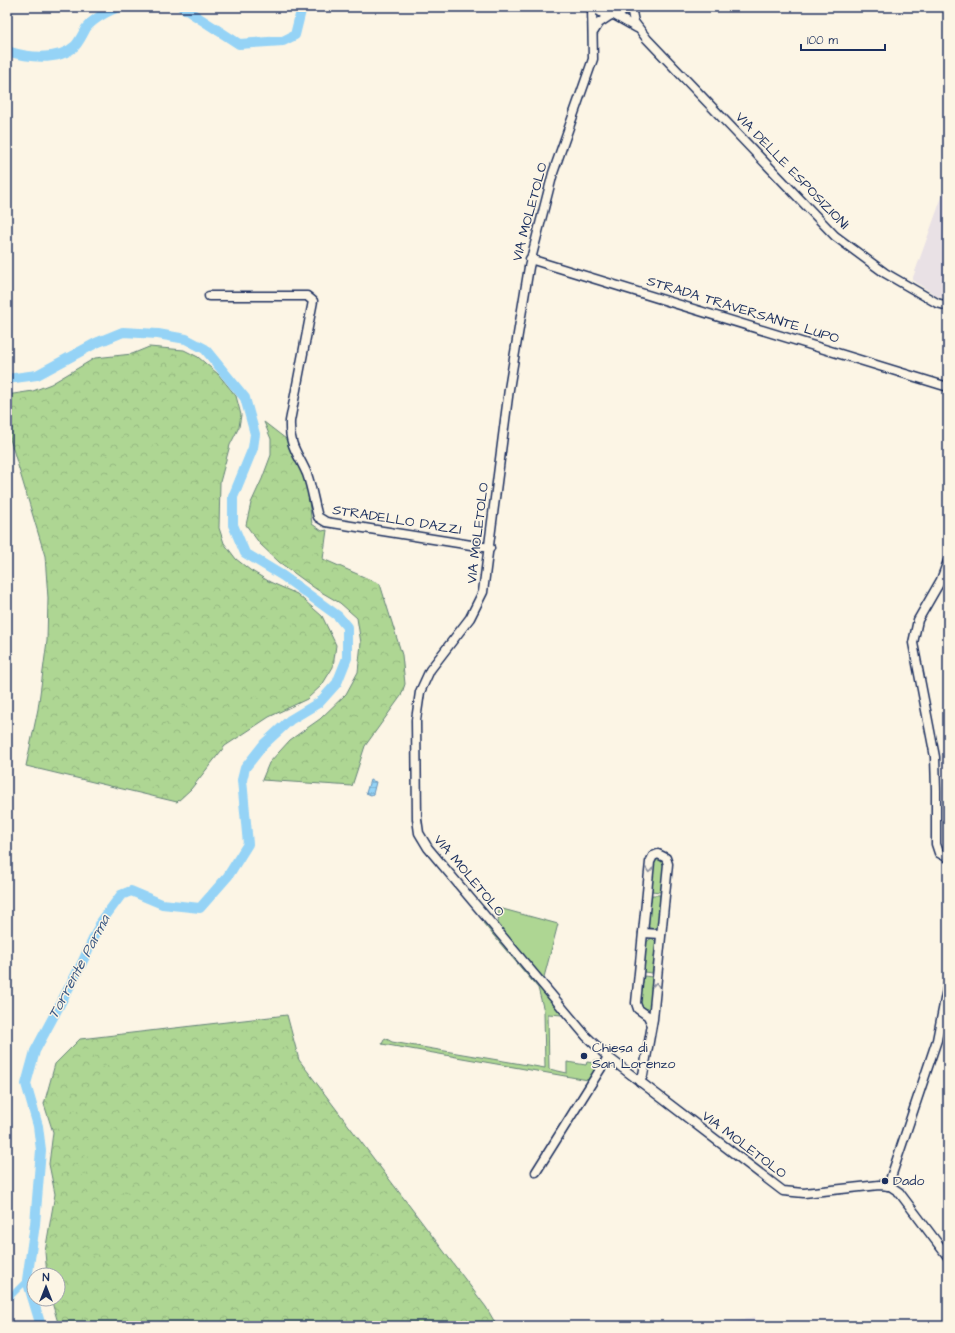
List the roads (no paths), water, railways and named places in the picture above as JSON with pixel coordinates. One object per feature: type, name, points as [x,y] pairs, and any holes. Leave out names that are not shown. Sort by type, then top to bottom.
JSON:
[{"type":"street","name":"VIA MOLETOLO","points":[[593,7],[612,17]]},
{"type":"street","name":"VIA MOLETOLO","points":[[593,7],[593,59],[555,166],[530,258],[509,389],[485,584],[479,604],[430,670],[419,698],[416,726],[417,826],[428,848],[586,1036],[608,1057],[640,1082],[783,1191],[797,1193],[888,1186]]},
{"type":"street","points":[[594,31],[598,23],[623,12],[628,7]]},
{"type":"street","name":"VIA DELLE ESPOSIZIONI","points":[[631,7],[633,18],[638,29],[835,236],[885,273],[937,303],[948,306]]},
{"type":"street","name":"VIA DELLE ESPOSIZIONI","points":[[612,17],[638,29]]},
{"type":"street","name":"STRADA TRAVERSANTE LUPO","points":[[530,258],[948,387]]},
{"type":"street","name":"STRADELLO DAZZI","points":[[208,296],[307,296],[313,302],[290,421],[290,436],[293,447],[307,475],[318,517],[326,522],[490,548]]},
{"type":"street","points":[[948,561],[941,580],[918,620],[913,643],[934,757],[936,790],[936,844],[939,853],[948,858]]},
{"type":"street","points":[[640,1082],[644,1073],[654,1005],[668,862],[665,856],[660,854],[653,856],[650,861],[636,1003],[638,1009],[648,1016],[651,1023]]},
{"type":"street","points":[[643,933],[661,934]]},
{"type":"street","points":[[948,984],[936,1045],[888,1186],[900,1194],[948,1257]]},
{"type":"street","points":[[643,1013],[650,1012],[654,1005]]},
{"type":"street","points":[[536,1172],[608,1057]]},
{"type":"water","points":[[370,780],[376,782],[373,794],[371,795],[366,793]]},
{"type":"waterway","name":"Torrente Parma","points":[[7,51],[23,55],[42,57],[68,51],[75,46],[86,28],[93,21],[120,7]]},
{"type":"waterway","name":"Torrente Parma","points":[[182,7],[239,44],[283,41],[295,35],[302,7]]},
{"type":"waterway","name":"Torrente Parma","points":[[7,379],[37,375],[96,343],[123,332],[158,334],[186,339],[205,349],[245,398],[255,434],[253,448],[233,497],[233,525],[245,553],[283,576],[338,616],[347,627],[347,658],[337,683],[320,702],[290,720],[264,744],[245,768],[242,780],[248,844],[228,876],[200,908],[162,904],[131,891],[121,895],[101,922],[81,965],[35,1051],[26,1084],[38,1126],[41,1150],[35,1224],[27,1280],[41,1326]]},
{"type":"waterway","points":[[7,1300],[26,1281]]},
{"type":"place","name":"Chiesa di San Lorenzo","points":[[584,1056]]},
{"type":"place","name":"Dado","points":[[885,1181]]}]
